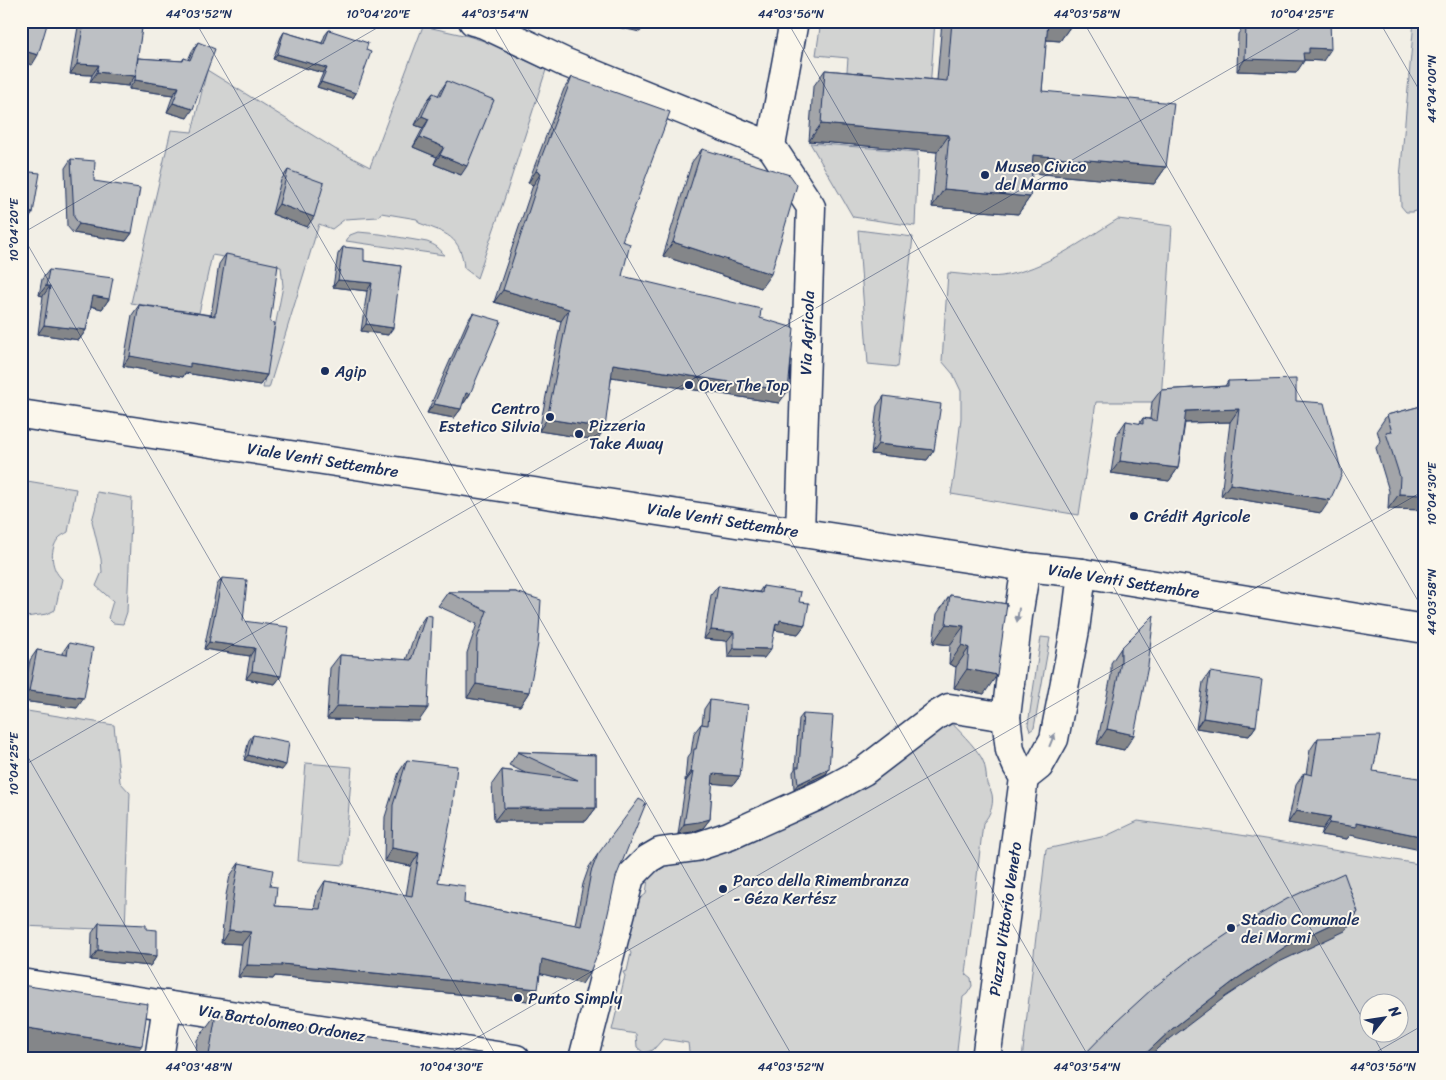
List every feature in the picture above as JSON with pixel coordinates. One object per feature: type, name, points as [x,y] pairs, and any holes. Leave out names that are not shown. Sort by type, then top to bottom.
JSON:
[{"type":"street","points":[[473,21],[484,24],[564,62],[771,146],[794,21]]},
{"type":"street","name":"Via Agricola","points":[[771,146],[811,206],[800,532]]},
{"type":"street","name":"Viale Venti Settembre","points":[[21,414],[1026,567],[1082,573],[1425,629]]},
{"type":"street","points":[[1026,567],[1006,717],[1010,750],[1024,778],[1039,766],[1054,739],[1075,630],[1082,573]]},
{"type":"street","points":[[583,1059],[630,877],[648,859],[660,852],[696,847],[729,836],[822,794],[864,771],[936,715],[949,708],[1006,717]]},
{"type":"street","name":"Piazza Vittorio Veneto","points":[[986,1059],[1024,778]]},
{"type":"street","name":"Via Bartolomeo Ordonez","points":[[21,983],[516,1059]]},
{"type":"street","points":[[159,1059],[167,1005]]},
{"type":"shaded area","points":[[821,21],[935,21],[930,89],[846,84],[848,58],[816,55]]},
{"type":"shaded area","points":[[1414,21],[1425,21],[1425,208],[1406,212],[1401,206],[1400,178]]},
{"type":"shaded area","points":[[423,26],[484,41],[546,70],[477,278],[464,268],[460,249],[456,242],[444,233],[419,223],[417,219],[381,213],[378,217],[345,219],[332,229],[319,224],[269,388],[263,388],[283,286],[281,267],[212,255],[199,313],[131,303],[171,130],[192,132],[207,70],[335,149],[370,167]]},
{"type":"shaded area","points":[[810,143],[918,152],[915,226],[853,217]]},
{"type":"shaded area","points":[[1118,219],[1172,226],[1161,401],[1096,402],[1079,515],[951,494],[961,418],[961,391],[953,374],[942,361],[948,273],[1002,276],[1018,272],[1048,261]]},
{"type":"shaded area","points":[[858,230],[913,237],[898,367],[868,364]]},
{"type":"shaded area","points":[[358,232],[427,242],[441,250],[444,255],[346,241],[350,235]]},
{"type":"shaded area","points":[[21,480],[76,489],[68,532],[59,538],[52,554],[55,570],[62,579],[55,610],[47,614],[26,617],[21,660]]},
{"type":"shaded area","points":[[97,492],[132,498],[127,612],[123,624],[113,623],[108,618],[113,601],[96,586],[102,572],[101,559],[92,521]]},
{"type":"shaded area","points":[[1041,637],[1050,638],[1034,728],[1030,731],[1028,725]]},
{"type":"shaded area","points":[[21,710],[114,725],[120,782],[130,793],[125,930],[21,926]]},
{"type":"shaded area","name":"Parco della Rimembranza - Géza Kertész","points":[[948,719],[970,742],[983,760],[987,784],[993,799],[990,812],[983,823],[966,974],[971,978],[972,986],[963,997],[956,1059],[690,1059],[688,1043],[663,1039],[653,1050],[644,1053],[637,1047],[636,1034],[612,1030],[625,976],[623,972],[627,971],[631,953],[623,941],[638,900],[646,894],[649,871],[854,791],[896,764]]},
{"type":"shaded area","points":[[306,763],[352,767],[344,865],[298,861]]},
{"type":"shaded area","name":"Stadio Comunale dei Marmi","points":[[1138,821],[1234,834],[1425,865],[1425,1059],[1022,1059],[1046,849],[1106,836]]},
{"type":"building","points":[[21,21],[48,21],[38,55],[21,50]]},
{"type":"building","points":[[84,21],[143,21],[135,76],[97,72],[99,65],[77,64]]},
{"type":"building","points":[[952,21],[1072,21],[1072,24],[1048,22],[1042,91],[1174,103],[1166,167],[1033,155],[1030,197],[944,189],[949,135],[821,124],[825,70],[947,81]]},
{"type":"building","points":[[1263,21],[1330,21],[1331,49],[1309,48],[1309,53],[1303,53],[1304,61],[1245,59],[1246,23],[1263,23]]},
{"type":"building","points":[[329,30],[368,43],[366,50],[371,52],[356,93],[321,82],[327,68],[277,54],[284,32],[324,44]]},
{"type":"building","points":[[198,42],[215,49],[193,109],[173,103],[179,87],[135,80],[138,58],[183,61],[184,58],[190,60]]},
{"type":"building","points":[[572,77],[670,112],[622,241],[630,244],[622,276],[761,309],[760,318],[794,328],[788,391],[613,364],[605,428],[547,419],[569,309],[503,290],[541,173],[536,171]]},
{"type":"building","points":[[447,81],[494,100],[467,166],[440,155],[444,147],[420,137],[429,119],[422,116],[433,93],[440,96]]},
{"type":"building","points":[[702,149],[790,175],[797,185],[771,274],[673,242]]},
{"type":"building","points":[[71,159],[95,161],[94,181],[140,188],[132,233],[79,224],[74,217]]},
{"type":"building","points":[[288,170],[324,183],[314,217],[279,204]]},
{"type":"building","points":[[21,171],[40,173],[33,213],[21,212]]},
{"type":"building","points":[[343,247],[364,249],[364,261],[401,266],[393,328],[366,324],[372,283],[338,280]]},
{"type":"building","points":[[226,254],[278,265],[270,322],[275,323],[267,375],[190,363],[190,367],[130,356],[139,305],[215,316]]},
{"type":"building","points":[[49,270],[113,278],[109,299],[93,296],[86,330],[44,325],[50,286],[46,286]]},
{"type":"building","points":[[473,313],[501,321],[470,394],[466,393],[461,409],[434,404]]},
{"type":"building","points":[[1296,379],[1296,401],[1324,403],[1342,474],[1330,500],[1230,484],[1239,409],[1186,411],[1178,468],[1120,461],[1126,421],[1143,424],[1143,418],[1157,421],[1161,390],[1228,386],[1228,381]]},
{"type":"building","points":[[884,396],[941,404],[934,450],[878,444]]},
{"type":"building","points":[[1425,405],[1425,495],[1399,494],[1400,477],[1386,433],[1392,432],[1387,415]]},
{"type":"building","points":[[222,578],[247,580],[243,621],[289,627],[281,676],[252,671],[255,648],[209,642]]},
{"type":"building","points":[[718,586],[762,593],[763,586],[801,592],[799,602],[809,603],[805,625],[780,620],[779,624],[776,623],[771,649],[734,648],[734,632],[711,630]]},
{"type":"building","points":[[448,592],[516,592],[541,600],[538,644],[529,692],[476,684],[477,639],[487,611]]},
{"type":"building","points":[[950,595],[1007,604],[997,675],[967,669],[969,648],[962,645],[964,626],[946,624]]},
{"type":"building","points":[[426,615],[432,616],[428,708],[337,706],[340,655],[411,660]]},
{"type":"building","points":[[1154,615],[1148,666],[1134,735],[1107,729],[1121,662],[1121,648]]},
{"type":"building","points":[[69,643],[93,648],[84,698],[29,691],[37,650],[67,655]]},
{"type":"building","points":[[1210,672],[1262,680],[1256,726],[1203,718]]},
{"type":"building","points":[[710,700],[748,705],[740,776],[713,774],[710,819],[684,824],[693,772],[691,772],[694,749],[696,749],[701,724],[708,725]]},
{"type":"building","points":[[803,714],[833,716],[829,769],[798,784],[796,767],[799,767]]},
{"type":"building","points":[[253,735],[289,742],[286,765],[248,755]]},
{"type":"building","points":[[1380,736],[1373,771],[1425,779],[1425,837],[1356,823],[1356,827],[1329,823],[1331,817],[1296,811],[1304,773],[1312,775],[1318,738]]},
{"type":"building","points":[[518,752],[596,755],[596,808],[504,808],[502,770],[578,780]]},
{"type":"building","points":[[407,760],[457,766],[452,813],[438,882],[465,886],[464,903],[581,926],[591,872],[598,854],[639,799],[646,803],[616,877],[601,945],[590,972],[542,959],[538,989],[282,964],[282,966],[247,965],[251,932],[229,930],[239,863],[273,870],[270,886],[277,887],[275,906],[320,909],[325,881],[412,896],[419,853],[392,848],[393,805]]},
{"type":"building","points":[[1344,873],[1358,912],[1288,945],[1238,978],[1172,1029],[1140,1059],[1080,1059],[1152,989],[1190,959],[1238,927],[1287,899]]},
{"type":"building","points":[[99,923],[146,925],[146,929],[157,930],[157,956],[98,950]]},
{"type":"building","points":[[21,985],[148,1004],[142,1046],[21,1027]]},
{"type":"building","points":[[216,1014],[520,1059],[233,1059],[209,1055]]},
{"type":"place","name":"Museo Civico del Marmo","points":[[985,175]]},
{"type":"place","name":"Agip","points":[[325,371]]},
{"type":"place","name":"Over The Top","points":[[689,385]]},
{"type":"place","name":"Centro Estetico Silvia","points":[[550,417]]},
{"type":"place","name":"Pizzeria Take Away","points":[[579,434]]},
{"type":"place","name":"Crédit Agricole","points":[[1134,516]]},
{"type":"place","name":"Parco della Rimembranza - Géza Kertész","points":[[723,889]]},
{"type":"place","name":"Stadio Comunale dei Marmi","points":[[1231,928]]},
{"type":"place","name":"Punto Simply","points":[[518,998]]}]
